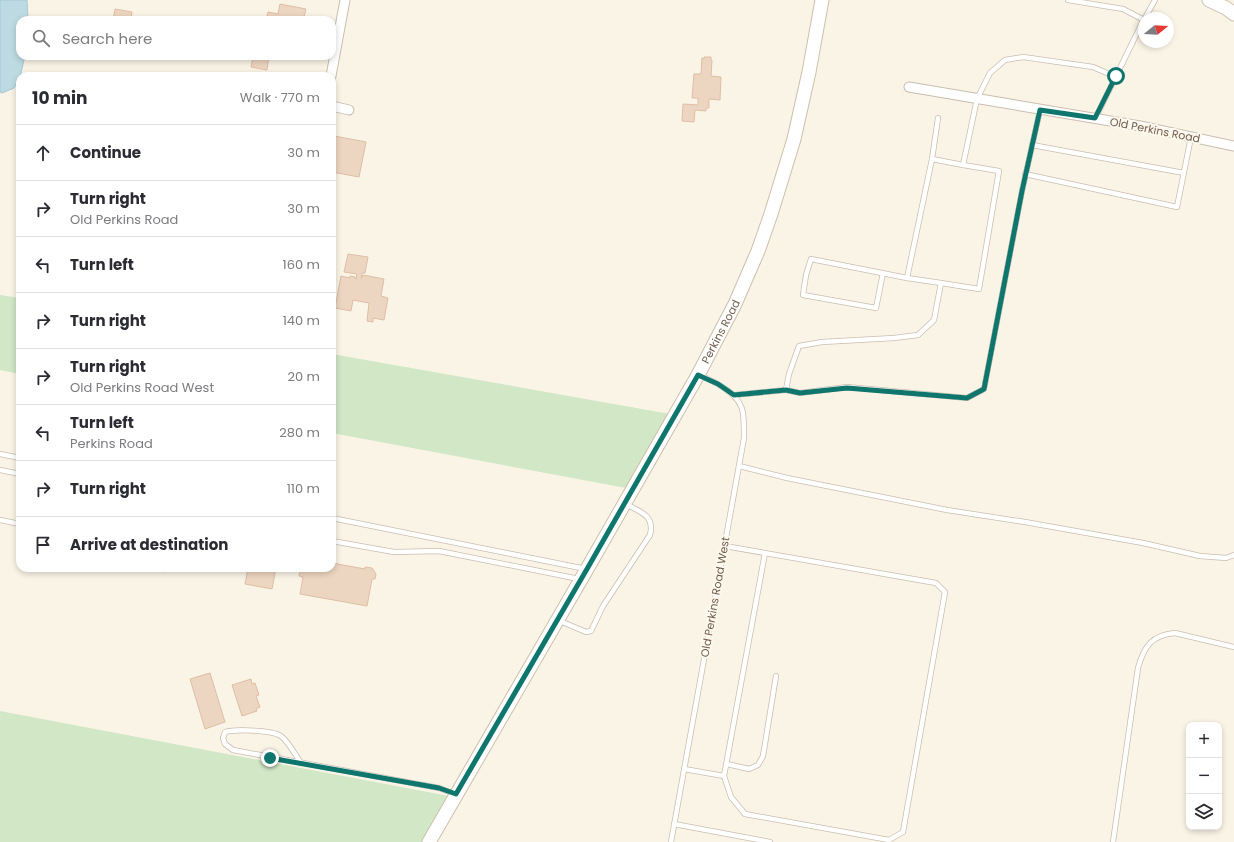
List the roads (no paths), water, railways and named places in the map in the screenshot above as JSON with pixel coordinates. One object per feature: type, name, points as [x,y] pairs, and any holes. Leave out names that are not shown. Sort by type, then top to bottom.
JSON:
[{"type":"main road","name":"Perkins Road","points":[[429,842],[722,332],[758,251],[771,214],[799,119],[822,0]]},
{"type":"main road","points":[[1209,0],[1226,8],[1234,14]]},
{"type":"street","points":[[336,49],[345,0]]},
{"type":"street","points":[[332,72],[334,60]]},
{"type":"street","name":"Old Perkins Road","points":[[909,87],[1140,126],[1234,146]]},
{"type":"street","points":[[336,107],[350,110]]},
{"type":"lane","points":[[1068,0],[1123,9],[1138,16]]},
{"type":"lane","points":[[1148,12],[1155,0]]},
{"type":"lane","points":[[1095,118],[1138,31]]},
{"type":"lane","points":[[963,165],[977,99],[990,73],[1005,60],[1023,57],[1093,67],[1116,76]]},
{"type":"lane","points":[[734,395],[786,390],[800,393],[847,388],[967,398],[984,389],[1025,174],[1040,110]]},
{"type":"lane","points":[[907,278],[932,159],[938,118]]},
{"type":"lane","points":[[1025,174],[1177,207],[1191,137]]},
{"type":"lane","points":[[1032,145],[1184,173]]},
{"type":"lane","points":[[883,273],[876,308],[803,295],[806,275],[811,259],[883,273],[907,278],[979,289],[999,171],[932,159]]},
{"type":"lane","points":[[786,390],[789,374],[799,346],[822,342],[894,338],[918,335],[934,320],[941,283]]},
{"type":"lane","name":"Old Perkins Road West","points":[[671,842],[744,438],[743,412],[734,395],[718,384],[698,375]]},
{"type":"lane","points":[[0,454],[16,457]]},
{"type":"lane","points":[[739,466],[787,478],[947,510],[1135,542],[1200,556],[1226,558],[1234,555]]},
{"type":"lane","points":[[0,470],[16,473]]},
{"type":"lane","points":[[557,619],[586,632],[591,631],[603,606],[650,535],[652,528],[648,516],[624,503]]},
{"type":"lane","points":[[336,519],[584,574]]},
{"type":"lane","points":[[0,520],[16,523]]},
{"type":"lane","points":[[336,542],[394,552],[439,551],[584,574]]},
{"type":"lane","points":[[725,546],[765,553],[936,583],[945,592],[903,832],[889,840],[745,814],[731,797],[724,776],[765,553]]},
{"type":"lane","points":[[1113,842],[1138,668],[1141,657],[1147,646],[1156,638],[1166,634],[1175,633],[1234,647]]},
{"type":"lane","points":[[727,764],[749,769],[758,765],[763,756],[776,676]]},
{"type":"lane","points":[[301,763],[281,736],[274,733],[231,730],[225,732],[223,738],[225,744],[233,750],[301,763],[439,788],[456,794]]},
{"type":"lane","points":[[684,769],[724,776]]},
{"type":"lane","points":[[674,824],[770,842]]},
{"type":"water","points":[[0,0],[27,0],[28,16],[16,16],[16,60],[24,60],[21,72],[16,72],[16,84],[14,88],[2,93],[0,92]]}]
